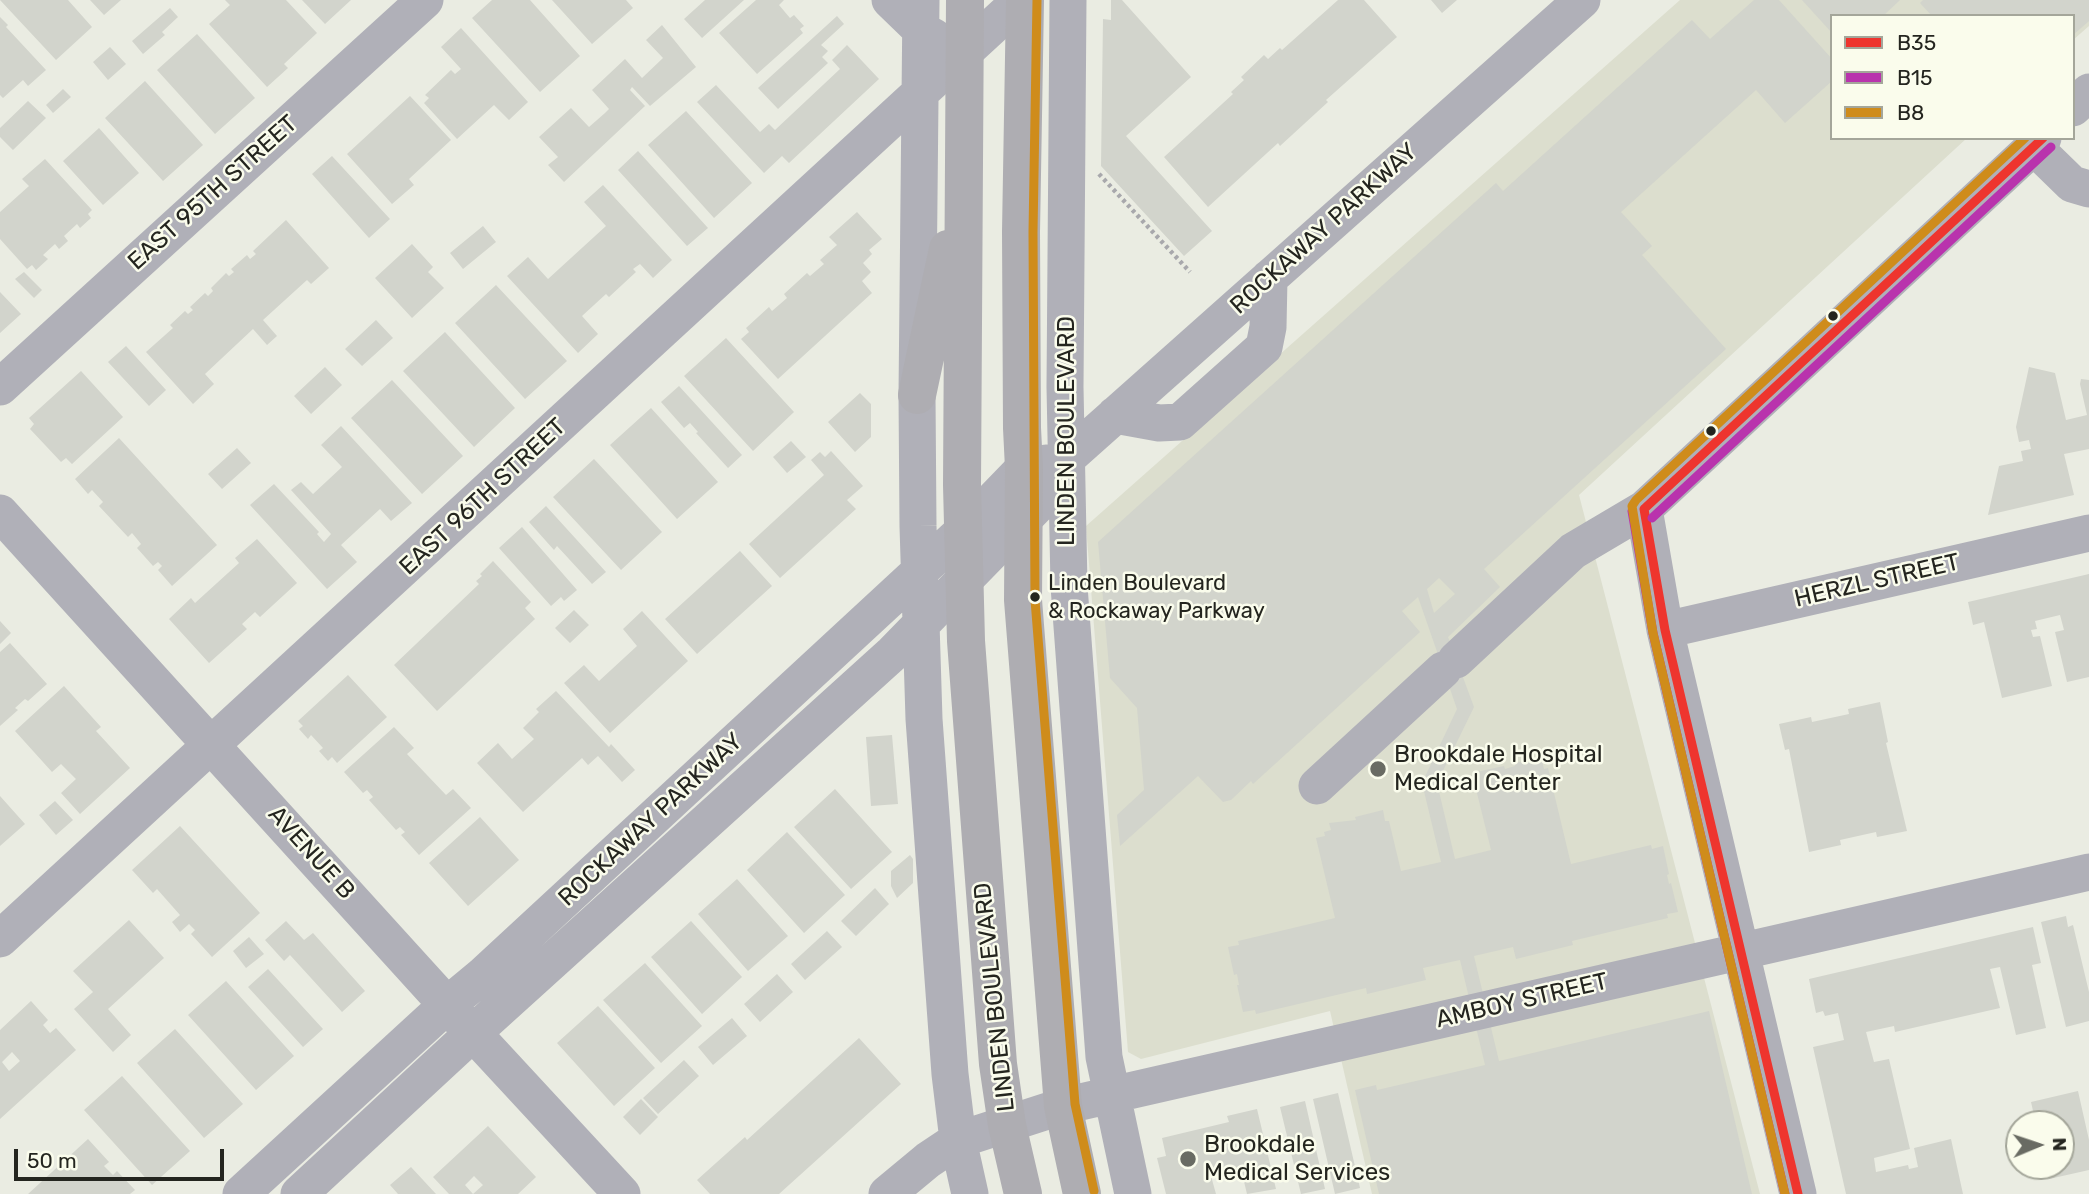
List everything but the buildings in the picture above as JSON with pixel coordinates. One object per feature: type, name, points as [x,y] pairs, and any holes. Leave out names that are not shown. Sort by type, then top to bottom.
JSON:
[{"type":"highway","name":"LINDEN BOULEVARD","points":[[965,0],[963,531],[969,699],[998,1064],[1007,1125],[1023,1194]]},
{"type":"highway","name":"LINDEN BOULEVARD","points":[[1023,0],[1023,600],[1063,1106],[1082,1194]]},
{"type":"highway","points":[[917,395],[934,306],[963,186]]},
{"type":"street","name":"EAST 95TH STREET","points":[[0,387],[425,0]]},
{"type":"street","points":[[890,0],[921,15],[964,54]]},
{"type":"street","name":"EAST 96TH STREET","points":[[0,939],[1023,0]]},
{"type":"street","name":"LINDEN BOULEVARD","points":[[1068,0],[1066,459],[1069,586],[1104,1057],[1133,1194]]},
{"type":"street","name":"ROCKAWAY PARKWAY","points":[[299,1194],[921,625],[1047,495],[1066,459],[1582,0]]},
{"type":"street","name":"LINDEN BOULEVARD","points":[[921,15],[917,395],[923,719],[950,1074],[958,1140],[970,1194]]},
{"type":"street","points":[[2075,106],[2089,92]]},
{"type":"street","points":[[1317,786],[1573,551],[1644,509],[2038,143],[2072,184],[2089,188]]},
{"type":"street","points":[[1115,415],[1159,423],[1180,422],[1264,347],[1268,327],[1269,278]]},
{"type":"street","name":"ROCKAWAY PARKWAY","points":[[241,1194],[492,967],[963,531],[1024,468],[1066,459]]},
{"type":"street","points":[[1644,509],[1665,630],[1798,1194]]},
{"type":"street","name":"AVENUE B","points":[[0,513],[622,1194]]},
{"type":"street","name":"HERZL STREET","points":[[1665,630],[2089,533]]},
{"type":"street","name":"AMBOY STREET","points":[[887,1194],[928,1160],[958,1140],[1063,1106],[2089,872]]},
{"type":"path","points":[[1096,170],[1190,272]]},
{"type":"shaded area","name":"Brookdale Hospital Medical Center","points":[[1680,0],[2089,0],[2089,26],[2075,38],[2075,14],[1830,14],[1830,140],[1965,140],[1579,495],[1760,1194],[1372,1194],[1330,1011],[1141,1059],[1128,1052],[1086,526]]},
{"type":"transit line","name":"B8","points":[[1037,0],[1033,232],[1035,600],[1075,1104],[1094,1191]]},
{"type":"transit line","name":"B8","points":[[1785,1194],[1653,633],[1632,506],[2023,140]]},
{"type":"transit line","name":"B35","points":[[1644,509],[2041,140]]},
{"type":"transit line","name":"B15","points":[[1652,518],[2051,147]]},
{"type":"transit line","name":"B35","points":[[1644,509],[1665,630],[1798,1194]]},
{"type":"transit line","name":"B15","points":[[1632,511],[1653,633],[1785,1194]]},
{"type":"place","name":"Linden Boulevard & Rockaway Parkway","points":[[1035,597]]},
{"type":"place","name":"Brookdale Hospital Medical Center","points":[[1378,769]]},
{"type":"place","name":"Brookdale Medical Services","points":[[1188,1159]]}]
